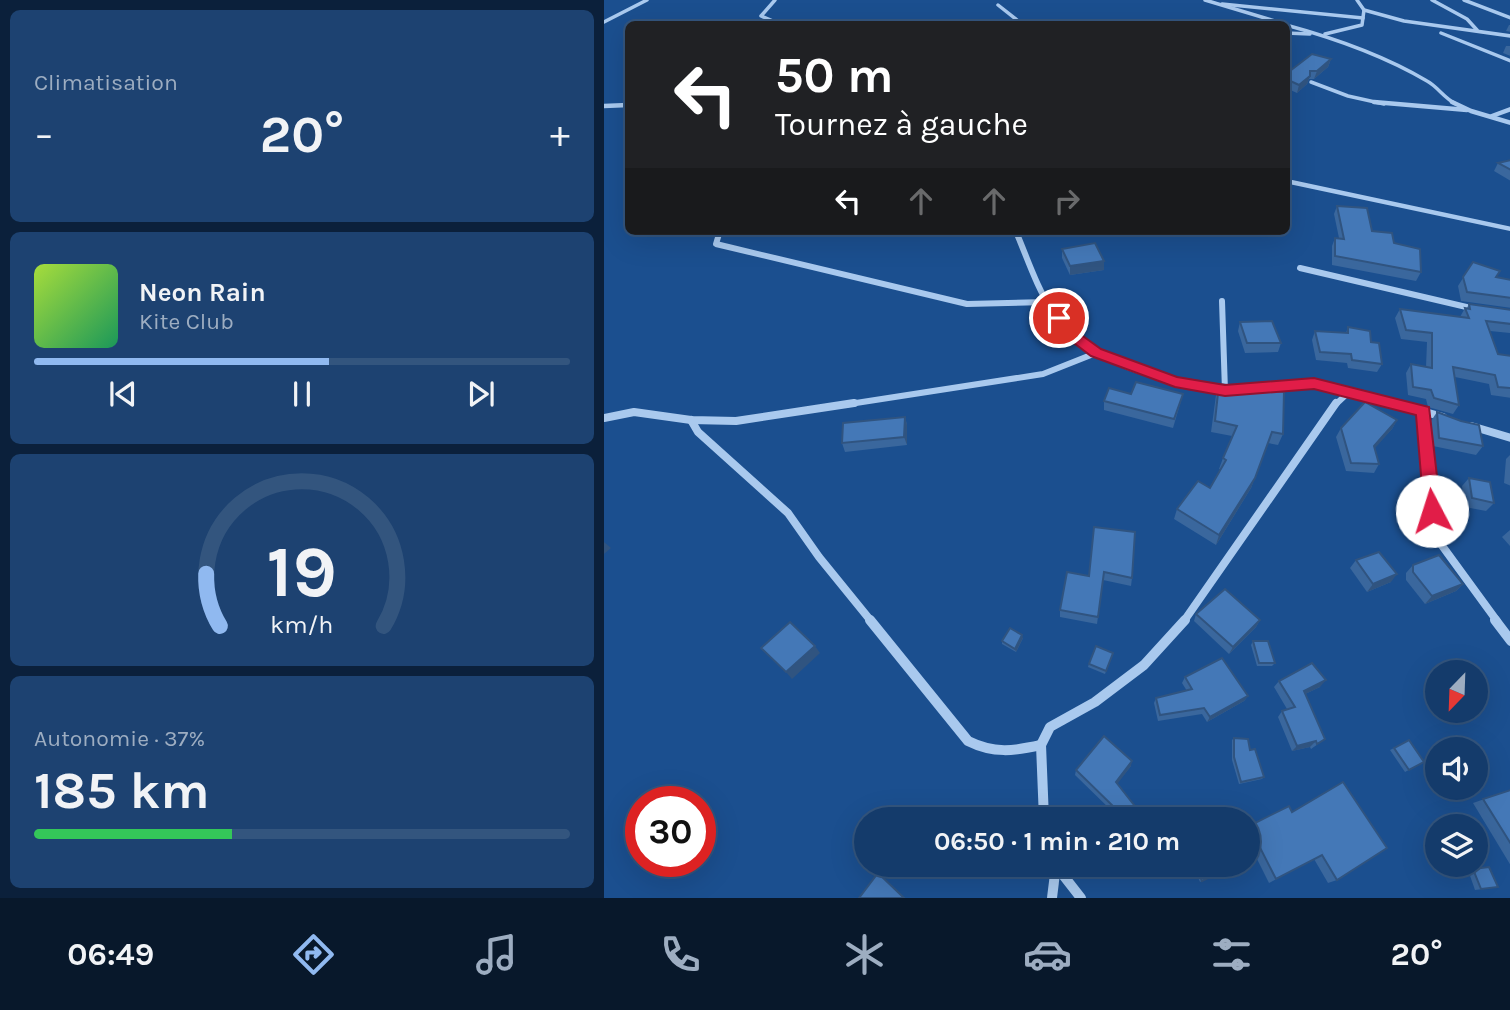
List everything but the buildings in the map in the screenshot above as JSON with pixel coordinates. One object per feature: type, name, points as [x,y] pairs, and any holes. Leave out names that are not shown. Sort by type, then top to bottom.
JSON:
[{"type":"street","points":[[604,22],[647,0]]},
{"type":"street","points":[[770,21],[761,16],[775,0]]},
{"type":"street","points":[[1205,0],[1274,21]]},
{"type":"street","points":[[1357,0],[1364,10],[1404,21],[1510,36]]},
{"type":"street","points":[[1432,0],[1467,19],[1477,30]]},
{"type":"street","points":[[1464,0],[1510,18]]},
{"type":"street","points":[[1222,4],[1363,18]]},
{"type":"street","points":[[998,5],[1018,21]]},
{"type":"street","points":[[1290,33],[1322,34],[1357,28],[1362,25],[1364,10]]},
{"type":"street","points":[[1290,26],[1340,40],[1429,82],[1444,98],[1471,111]]},
{"type":"street","points":[[1441,33],[1510,61]]},
{"type":"street","points":[[1311,82],[1334,94],[1356,100],[1471,111],[1510,123]]},
{"type":"street","points":[[604,106],[625,104]]},
{"type":"street","points":[[1492,116],[1510,109]]},
{"type":"street","points":[[1290,182],[1510,229]]},
{"type":"street","points":[[719,235],[716,244],[967,304],[1047,302]]},
{"type":"street","points":[[1018,235],[1047,302],[1071,334],[1096,353],[1175,382],[1225,391],[1314,384],[1350,391],[1448,419]]},
{"type":"street","points":[[1300,268],[1454,306],[1488,311]]},
{"type":"street","points":[[1222,301],[1225,391]]},
{"type":"street","points":[[604,418],[634,412],[691,420],[736,421],[1043,374],[1096,353]]},
{"type":"street","points":[[1044,807],[1041,745],[1050,727],[1095,702],[1144,665],[1177,631],[1335,404],[1350,391]]},
{"type":"street","points":[[1424,411],[1435,536],[1510,641]]},
{"type":"street","points":[[691,420],[698,432],[788,513],[819,557],[968,741],[985,751],[1006,753],[1041,745]]},
{"type":"street","points":[[1461,423],[1510,438]]},
{"type":"street","points":[[1052,898],[1055,877]]},
{"type":"street","points":[[1065,877],[1081,898]]},
{"type":"route","points":[[1059,318],[1071,334],[1096,353],[1175,382],[1225,391],[1314,384],[1424,411],[1432,511]]}]
